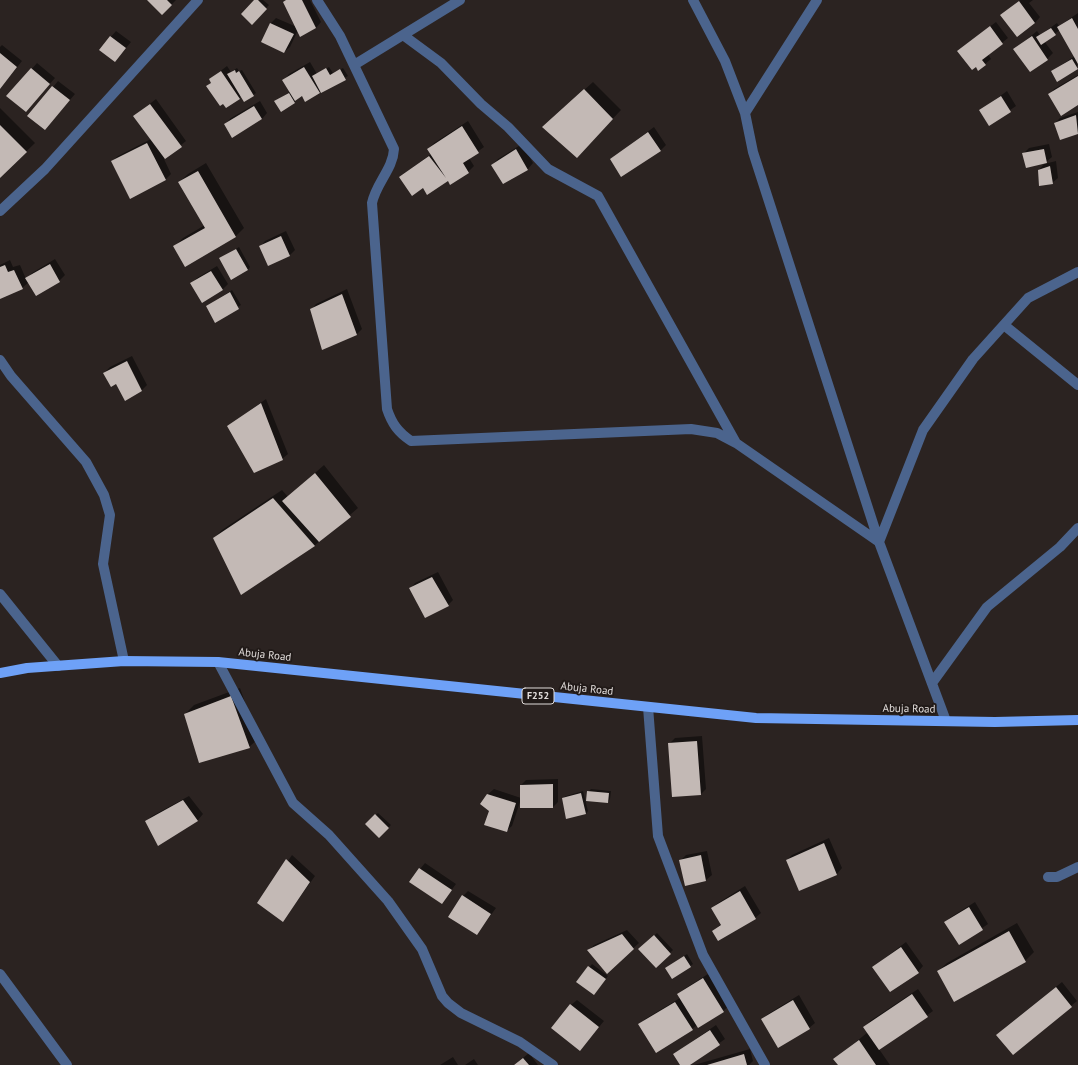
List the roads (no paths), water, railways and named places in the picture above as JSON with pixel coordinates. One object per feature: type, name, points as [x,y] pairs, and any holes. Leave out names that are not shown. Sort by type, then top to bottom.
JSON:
[{"type":"main road","name":"Abuja Road","points":[[0,673],[27,668],[124,662],[218,662],[756,718],[946,721],[1078,720]]},
{"type":"street","points":[[0,211],[45,169],[198,0]]},
{"type":"street","points":[[317,0],[340,36],[394,149],[393,158],[374,193],[372,203],[387,409],[392,423],[399,432],[411,441],[691,429],[717,433],[736,443],[880,542]]},
{"type":"street","points":[[354,65],[460,0]]},
{"type":"street","points":[[693,0],[726,61],[745,113],[753,152],[880,542],[946,721]]},
{"type":"street","points":[[745,113],[817,0]]},
{"type":"street","points":[[403,35],[441,63],[481,104],[508,127],[548,169],[598,196],[736,443]]},
{"type":"street","points":[[880,542],[923,430],[973,359],[1028,298],[1078,272]]},
{"type":"street","points":[[1004,325],[1078,385]]},
{"type":"street","points":[[0,360],[86,462],[104,495],[110,515],[104,564],[124,662]]},
{"type":"street","points":[[932,683],[987,607],[1060,547],[1078,528]]},
{"type":"street","points":[[0,594],[58,666]]},
{"type":"street","points":[[218,662],[293,803],[329,835],[388,901],[422,949],[442,996],[448,1003],[461,1013],[520,1042],[553,1065]]},
{"type":"street","points":[[648,707],[658,836],[703,955],[765,1065]]},
{"type":"street","points":[[1048,877],[1057,877],[1078,867]]},
{"type":"street","points":[[0,974],[67,1065]]}]
